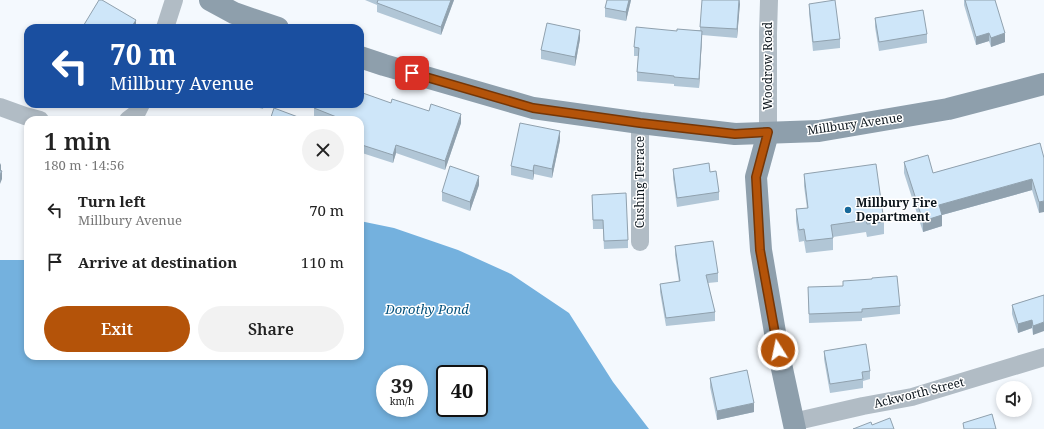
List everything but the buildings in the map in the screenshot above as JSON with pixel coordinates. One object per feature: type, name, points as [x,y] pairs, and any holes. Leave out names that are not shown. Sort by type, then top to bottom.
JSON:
[{"type":"main road","points":[[210,0],[234,13],[266,24]]},
{"type":"main road","name":"Millbury Avenue","points":[[364,58],[533,108],[640,123],[735,134],[819,131],[948,109],[1044,84]]},
{"type":"main road","points":[[768,132],[756,177],[760,250],[778,350],[794,426]]},
{"type":"street","points":[[166,24],[174,0]]},
{"type":"street","name":"Woodrow Road","points":[[768,132],[769,0]]},
{"type":"street","points":[[0,107],[25,116]]},
{"type":"street","name":"Cushing Terrace","points":[[640,123],[640,242]]},
{"type":"street","name":"Ackworth Street","points":[[794,426],[863,406],[912,397],[1044,357]]},
{"type":"water","name":"Dorothy Pond","points":[[364,222],[394,228],[458,250],[511,274],[569,313],[613,382],[649,429],[0,429],[0,260],[24,260],[24,360],[364,360]]},
{"type":"place","name":"Millbury Fire Department","points":[[848,210]]},
{"type":"route","points":[[412,73],[533,108],[640,123],[735,134],[768,132],[756,177],[760,250],[778,350]]}]
